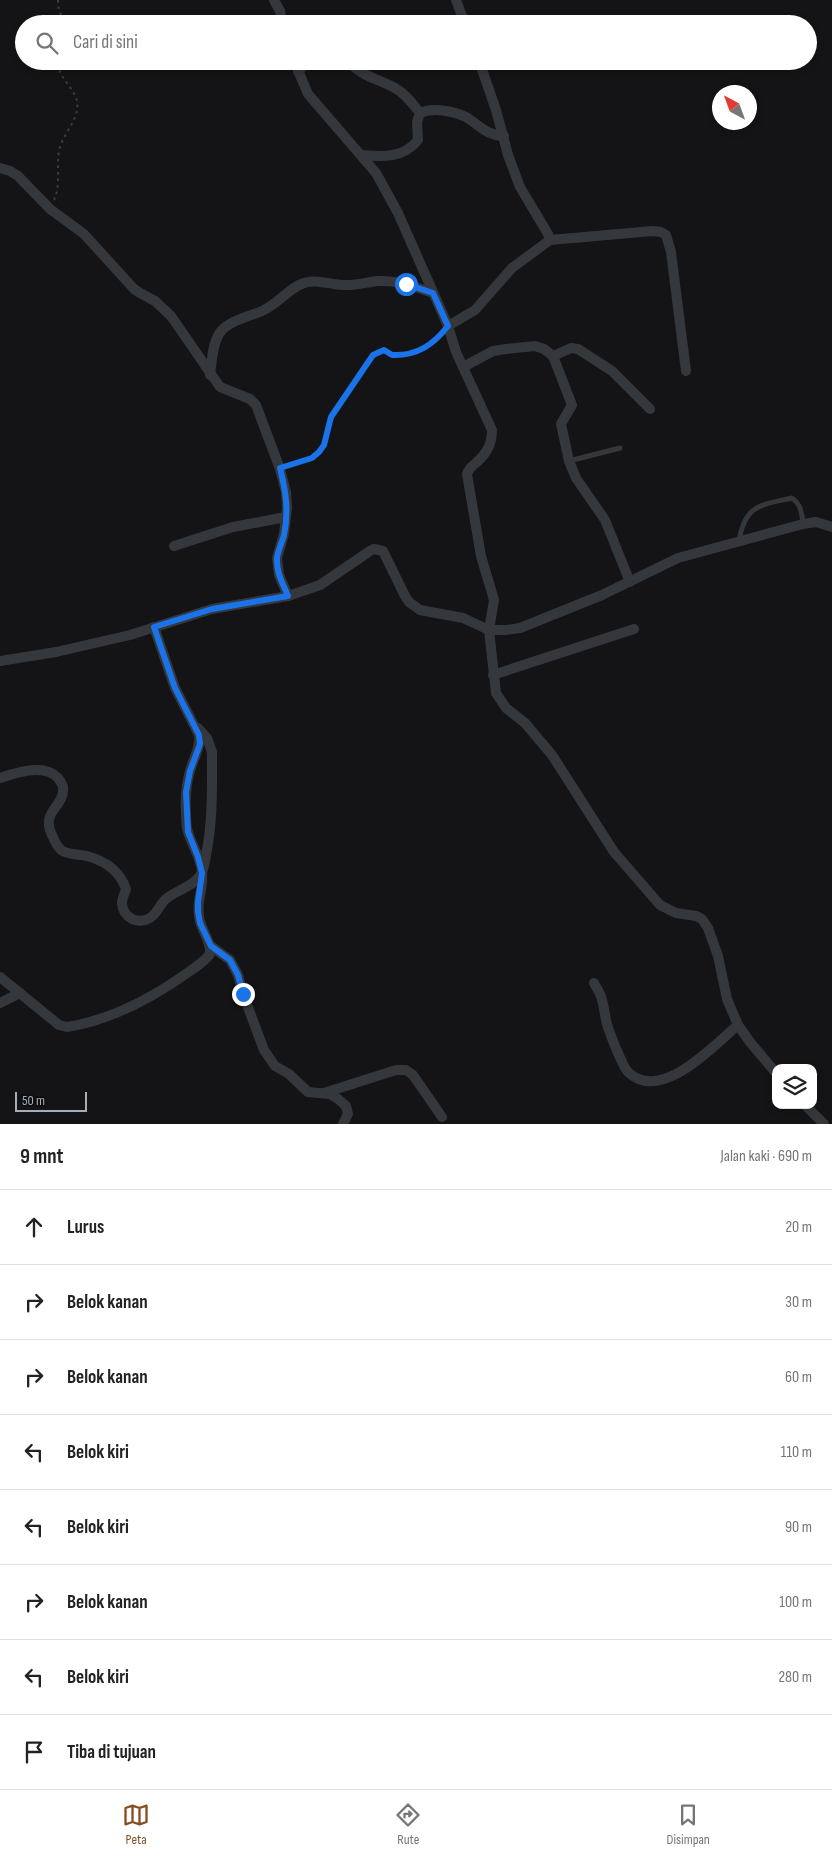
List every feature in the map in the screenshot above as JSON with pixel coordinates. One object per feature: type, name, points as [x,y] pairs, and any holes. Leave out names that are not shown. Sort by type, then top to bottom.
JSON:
[{"type":"street","points":[[274,0],[281,15]]},
{"type":"street","points":[[456,0],[462,15]]},
{"type":"street","points":[[358,70],[364,76],[376,79],[397,89],[408,98],[420,113]]},
{"type":"street","points":[[482,70],[504,136],[508,155],[520,187],[550,240]]},
{"type":"street","points":[[298,72],[308,94],[376,173],[398,213],[448,326],[462,367],[492,430],[492,442],[471,467],[468,474],[481,556],[494,600],[489,630],[496,693],[503,704],[525,724],[552,755],[614,852],[660,905],[676,913],[696,916],[708,928],[727,999],[738,1025],[772,1067]]},
{"type":"street","points":[[420,113],[434,110],[455,114],[465,117],[491,134],[504,136]]},
{"type":"street","points":[[362,155],[395,156],[406,150],[418,140],[417,122],[420,113]]},
{"type":"street","points":[[0,168],[18,176],[50,209],[84,234],[134,288],[161,306],[171,316],[220,387],[250,399],[256,405],[280,468],[286,492],[284,534],[277,558],[279,574],[288,596]]},
{"type":"street","points":[[448,326],[475,310],[512,268],[550,240],[660,232],[666,235],[671,252],[686,371]]},
{"type":"street","points":[[210,375],[216,341],[220,332],[227,326],[264,310],[300,285],[310,281],[321,280],[345,286],[378,281],[393,281],[433,293]]},
{"type":"street","points":[[462,367],[493,351],[506,349],[534,346],[553,356],[572,405],[561,424],[568,461],[576,478],[606,520],[630,582]]},
{"type":"street","points":[[553,356],[571,348],[578,349],[612,371],[650,409]]},
{"type":"street","points":[[174,546],[233,527],[286,517]]},
{"type":"street","points":[[0,661],[65,650],[130,635],[212,609],[288,596],[320,585],[374,549],[380,550],[387,556],[409,602],[420,610],[463,618],[489,630],[520,628],[602,595],[630,582],[657,566],[678,558],[803,524],[816,522],[832,527]]},
{"type":"street","points":[[154,627],[175,688],[196,725],[207,738],[212,752],[209,840],[198,902],[200,923],[211,946],[230,960],[238,975],[264,1050],[275,1066],[289,1074],[308,1092],[330,1094],[346,1106],[348,1114],[343,1124]]},
{"type":"street","points":[[493,676],[634,629]]},
{"type":"street","points":[[196,725],[200,744],[190,771],[186,792],[186,814],[188,832],[202,873]]},
{"type":"street","points":[[0,778],[14,773],[35,770],[46,771],[62,783],[64,790],[60,800],[52,810],[48,822],[51,834],[63,851],[88,857],[112,867],[120,876],[126,889],[122,904],[123,909],[127,916],[134,921],[149,919],[167,898],[192,885],[202,873]]},
{"type":"street","points":[[0,977],[59,1025],[67,1028],[114,1014],[167,987],[207,958],[210,954],[211,946]]},
{"type":"street","points":[[594,983],[602,999],[608,1029],[627,1071],[636,1078],[661,1081],[684,1070],[738,1025]]},
{"type":"street","points":[[0,1003],[20,993]]},
{"type":"street","points":[[321,1094],[396,1070],[406,1070],[413,1075],[442,1116]]},
{"type":"street","points":[[809,1109],[824,1124]]},
{"type":"lane","points":[[568,461],[620,448]]},
{"type":"lane","points":[[739,542],[742,525],[748,515],[766,503],[792,498],[798,502],[802,512],[803,524]]},
{"type":"path","points":[[58,0],[61,15]]},
{"type":"path","points":[[50,209],[56,196],[60,147],[76,116],[78,108],[74,91],[57,70]]},
{"type":"path","points":[[280,468],[312,458],[319,452],[324,445],[331,417],[373,355],[384,350],[392,355],[412,353],[431,345],[448,326]]},
{"type":"route","points":[[243,994],[238,975],[230,960],[211,946],[200,923],[198,902],[202,873],[188,832],[186,814],[186,792],[190,771],[200,744],[199,735],[196,725],[175,688],[154,627],[212,609],[288,596],[279,574],[277,558],[284,534],[287,508],[286,492],[280,468],[312,458],[319,452],[324,445],[331,417],[373,355],[378,351],[384,350],[392,355],[400,356],[412,353],[431,345],[448,326],[433,293],[406,284]]}]
